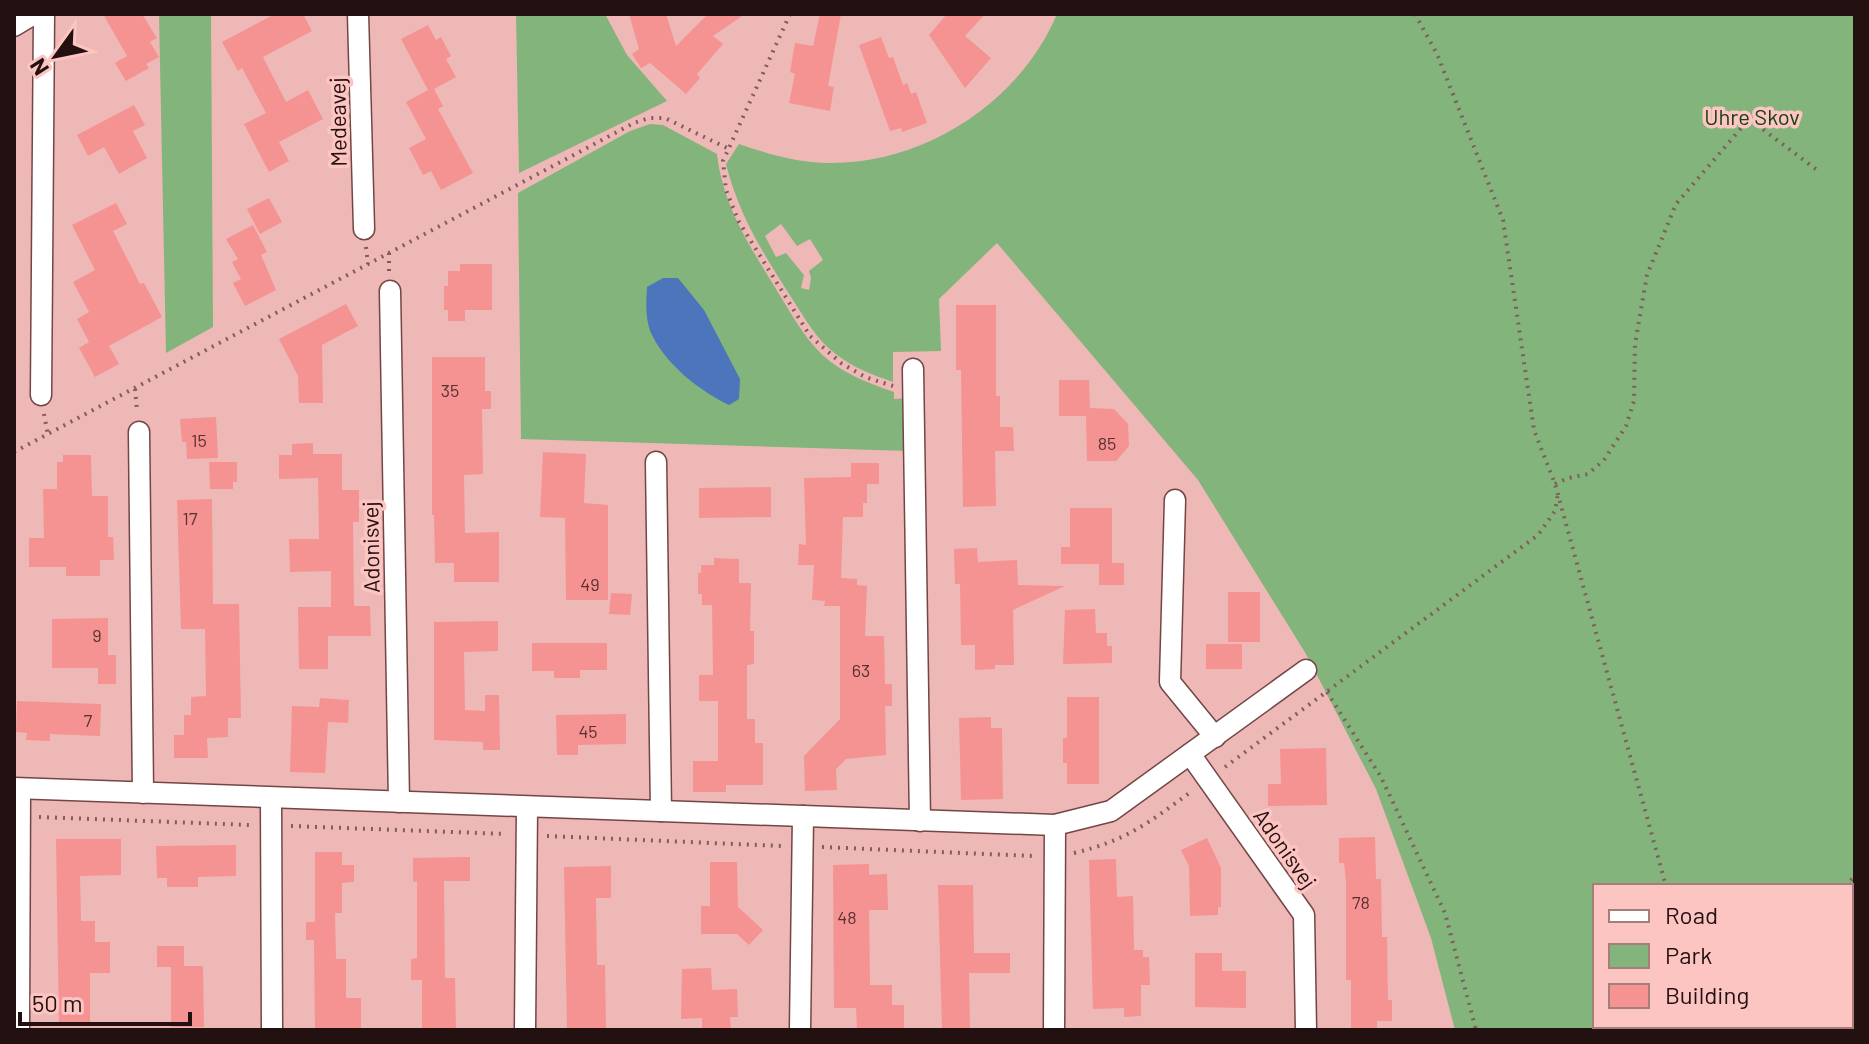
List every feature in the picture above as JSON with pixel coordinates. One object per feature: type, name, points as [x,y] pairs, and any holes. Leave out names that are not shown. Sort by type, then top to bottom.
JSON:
[{"type":"street","points":[[14,26],[34,14]]},
{"type":"street","points":[[41,395],[44,14]]},
{"type":"street","name":"Medeavej","points":[[358,14],[364,229]]},
{"type":"street","name":"Adonisvej","points":[[390,291],[399,802]]},
{"type":"street","points":[[913,376],[920,821]]},
{"type":"street","points":[[139,432],[143,793]]},
{"type":"street","points":[[656,462],[661,811]]},
{"type":"street","points":[[1175,500],[1170,682],[1215,737]]},
{"type":"street","points":[[19,1030],[17,789],[1055,825],[1111,811],[1306,670]]},
{"type":"street","name":"Adonisvej","points":[[1190,754],[1304,915],[1306,1030]]},
{"type":"street","points":[[271,798],[272,1030]]},
{"type":"street","points":[[525,1030],[527,807]]},
{"type":"street","points":[[800,1030],[803,816]]},
{"type":"street","points":[[1054,1030],[1055,825]]},
{"type":"path","points":[[790,14],[723,161],[723,176],[739,222],[810,336],[841,363],[865,377],[892,386],[913,376]]},
{"type":"path","points":[[1415,14],[1437,54],[1503,220],[1534,430],[1558,493],[1665,884]]},
{"type":"path","points":[[14,452],[634,123],[649,118],[665,118],[729,149]]},
{"type":"path","points":[[1555,484],[1588,474],[1604,460],[1626,426],[1634,401],[1635,344],[1647,275],[1676,204],[1749,119],[1817,170]]},
{"type":"path","points":[[1476,1030],[1445,913],[1381,777],[1327,692],[1538,535],[1555,511],[1558,493]]},
{"type":"green space","points":[[159,14],[211,14],[213,327],[166,353]]},
{"type":"green space","points":[[516,14],[605,14],[627,55],[667,101],[519,173]]},
{"type":"green space","name":"Uhre Skov","points":[[1057,14],[1855,14],[1855,1030],[1455,1030],[1431,938],[1376,789],[1306,654],[1198,480],[997,243],[939,299],[941,351],[893,352],[893,382],[850,364],[817,336],[761,249],[738,201],[726,164],[739,144],[817,163],[865,160],[900,153],[965,122],[994,100],[1019,75],[1041,46]],"holes":[[[781,224],[797,246],[810,239],[823,260],[809,271],[809,290],[801,288],[804,275],[786,253],[776,257],[765,236]]]},
{"type":"green space","points":[[650,124],[663,125],[717,154],[725,191],[747,241],[809,339],[840,368],[894,392],[894,399],[907,398],[909,451],[521,439],[518,193],[630,131]]},
{"type":"water","points":[[663,278],[678,278],[704,310],[740,379],[739,399],[729,405],[686,377],[667,358],[653,337],[647,319],[647,287]]},
{"type":"building","points":[[103,14],[142,14],[157,38],[150,42],[159,57],[146,64],[149,68],[126,81],[115,63],[127,56]]},
{"type":"building","points":[[275,14],[303,14],[312,31],[263,57],[286,102],[308,90],[323,119],[279,142],[289,161],[269,172],[244,124],[266,113],[242,68],[238,71],[222,42]]},
{"type":"building","points":[[629,14],[666,14],[676,46],[708,14],[745,14],[713,36],[723,44],[697,74],[700,78],[686,94],[650,63],[641,68],[632,54],[639,49]]},
{"type":"building","points":[[820,14],[841,14],[828,86],[834,87],[830,111],[789,103],[795,74],[790,72],[795,43],[813,46]]},
{"type":"building","points":[[947,14],[985,14],[965,36],[991,58],[965,88],[929,35]]},
{"type":"building","points":[[428,25],[436,40],[441,37],[451,56],[446,59],[456,77],[434,89],[443,106],[438,109],[473,173],[441,190],[431,171],[423,175],[409,148],[426,139],[406,102],[428,90],[401,39]]},
{"type":"building","points":[[881,37],[889,58],[893,57],[903,85],[907,83],[911,94],[916,92],[927,123],[902,132],[901,128],[890,131],[859,45]]},
{"type":"building","points":[[134,105],[145,125],[133,131],[147,158],[119,174],[104,147],[88,156],[77,135]]},
{"type":"building","points":[[269,198],[282,222],[260,234],[247,209]]},
{"type":"building","points":[[116,203],[127,224],[113,231],[140,284],[144,283],[162,317],[109,346],[119,364],[95,377],[79,348],[89,342],[77,319],[89,312],[73,282],[95,270],[72,225]]},
{"type":"building","points":[[253,225],[267,252],[261,255],[276,290],[245,306],[233,283],[241,279],[232,262],[238,259],[226,239]]},
{"type":"building","points":[[460,264],[492,264],[492,310],[465,310],[465,321],[448,321],[448,310],[444,310],[444,286],[448,286],[448,271],[460,271]]},
{"type":"building","points":[[346,304],[358,326],[322,345],[323,403],[299,403],[298,376],[279,339]]},
{"type":"building","points":[[956,305],[996,305],[996,396],[1000,396],[1000,427],[1013,427],[1014,451],[995,451],[996,506],[963,507],[961,370],[956,370]]},
{"type":"building","points":[[432,357],[485,357],[485,391],[491,391],[491,409],[482,409],[483,474],[464,475],[465,533],[499,532],[499,582],[454,582],[454,563],[435,563]]},
{"type":"building","points":[[1059,380],[1089,380],[1090,408],[1114,409],[1128,424],[1129,446],[1116,461],[1087,461],[1086,416],[1059,416]]},
{"type":"building","points":[[216,417],[218,458],[187,459],[180,419]]},
{"type":"building","points":[[313,443],[313,454],[342,454],[342,490],[359,490],[359,522],[353,522],[354,606],[370,606],[371,636],[328,636],[328,669],[299,669],[298,607],[331,607],[331,571],[290,572],[289,539],[319,539],[318,478],[279,479],[279,455],[292,455],[292,444]]},
{"type":"building","points":[[543,452],[586,454],[584,503],[608,505],[608,600],[566,600],[565,518],[540,517]]},
{"type":"building","points":[[63,455],[91,455],[92,496],[108,496],[108,537],[113,537],[114,560],[100,560],[100,576],[66,576],[66,567],[29,567],[29,538],[44,538],[43,489],[57,489],[57,462],[63,462]]},
{"type":"building","points":[[209,462],[237,462],[237,482],[233,482],[233,489],[210,489]]},
{"type":"building","points":[[851,463],[879,463],[879,484],[867,484],[863,517],[843,517],[841,578],[857,579],[857,585],[867,586],[865,636],[884,636],[885,684],[892,684],[892,706],[885,706],[886,755],[846,759],[836,769],[837,790],[805,791],[804,756],[840,719],[840,606],[824,606],[825,601],[812,600],[814,565],[798,565],[799,544],[806,545],[804,478],[851,477]]},
{"type":"building","points":[[771,487],[771,517],[699,518],[699,488]]},
{"type":"building","points":[[212,499],[213,604],[239,604],[241,718],[228,718],[228,737],[207,738],[208,758],[174,758],[174,735],[184,735],[184,715],[191,715],[191,697],[206,696],[205,629],[181,629],[177,500]]},
{"type":"building","points":[[1070,508],[1112,508],[1112,563],[1124,563],[1124,585],[1099,585],[1099,564],[1061,564],[1061,547],[1070,547]]},
{"type":"building","points":[[977,548],[978,562],[1017,560],[1018,585],[1065,586],[1013,610],[1014,665],[995,665],[995,669],[975,670],[975,645],[961,645],[960,584],[955,584],[954,549]]},
{"type":"building","points":[[714,558],[739,559],[739,583],[751,583],[750,631],[754,631],[754,664],[747,665],[747,719],[755,719],[755,743],[763,743],[763,785],[726,785],[726,792],[693,792],[693,761],[718,761],[718,701],[699,701],[699,675],[713,675],[712,605],[702,605],[702,594],[698,594],[698,573],[701,573],[701,565],[714,565]]},
{"type":"building","points":[[1228,592],[1260,592],[1260,642],[1228,642]]},
{"type":"building","points":[[611,593],[632,594],[630,615],[609,614]]},
{"type":"building","points":[[1095,609],[1096,633],[1107,633],[1107,646],[1112,646],[1112,663],[1063,664],[1065,610]]},
{"type":"building","points":[[108,618],[108,655],[116,655],[116,684],[98,684],[98,668],[52,668],[52,619]]},
{"type":"building","points":[[498,621],[498,651],[464,652],[465,710],[485,711],[485,695],[499,695],[500,750],[483,750],[483,742],[434,740],[434,622]]},
{"type":"building","points":[[532,643],[607,643],[607,670],[580,670],[580,678],[554,678],[554,671],[532,671]]},
{"type":"building","points":[[1206,644],[1242,644],[1242,669],[1206,669]]},
{"type":"building","points":[[1067,697],[1099,697],[1099,784],[1067,784],[1063,738],[1067,738]]},
{"type":"building","points":[[320,698],[349,700],[348,723],[328,722],[325,773],[290,772],[292,706],[319,707]]},
{"type":"building","points":[[17,701],[101,704],[100,736],[50,734],[50,741],[26,740],[27,733],[16,732]]},
{"type":"building","points":[[626,714],[626,744],[578,745],[578,755],[557,755],[556,715]]},
{"type":"building","points":[[991,717],[991,728],[1002,728],[1003,799],[961,800],[959,718]]},
{"type":"building","points":[[1326,748],[1327,805],[1268,806],[1268,784],[1281,784],[1280,749]]},
{"type":"building","points":[[1375,837],[1376,879],[1381,879],[1382,937],[1387,937],[1388,1000],[1392,1000],[1392,1021],[1377,1021],[1377,1030],[1351,1030],[1351,980],[1346,980],[1346,881],[1344,863],[1339,863],[1339,838]]},
{"type":"building","points":[[1207,838],[1221,868],[1221,907],[1218,907],[1218,915],[1190,916],[1189,866],[1181,850]]},
{"type":"building","points":[[56,839],[121,839],[121,875],[80,876],[81,921],[95,921],[95,942],[110,942],[110,973],[90,973],[90,1023],[59,1024]]},
{"type":"building","points":[[236,845],[236,876],[198,877],[198,887],[167,887],[167,878],[157,878],[156,846]]},
{"type":"building","points":[[315,852],[342,852],[342,865],[354,865],[354,882],[342,883],[342,913],[335,913],[336,959],[346,959],[346,998],[361,998],[361,1029],[315,1030],[314,940],[306,940],[306,922],[315,922]]},
{"type":"building","points":[[470,857],[470,881],[444,881],[445,978],[455,978],[456,1030],[422,1030],[422,980],[411,980],[411,959],[417,958],[417,881],[413,882],[413,858]]},
{"type":"building","points":[[1116,859],[1117,897],[1133,896],[1134,950],[1143,950],[1143,957],[1149,957],[1150,985],[1141,985],[1141,1016],[1124,1017],[1124,1008],[1093,1009],[1089,860]]},
{"type":"building","points":[[710,862],[737,862],[738,907],[763,930],[749,945],[737,934],[701,934],[701,906],[710,906]]},
{"type":"building","points":[[869,864],[869,875],[887,874],[888,910],[869,910],[870,985],[892,985],[892,1005],[904,1005],[904,1029],[857,1030],[856,1008],[834,1008],[833,865]]},
{"type":"building","points":[[611,866],[611,898],[596,898],[597,965],[605,965],[606,1030],[567,1030],[564,867]]},
{"type":"building","points":[[938,885],[973,885],[974,953],[1010,953],[1010,973],[969,973],[970,1030],[942,1030]]},
{"type":"building","points":[[157,946],[184,946],[184,966],[203,966],[204,1027],[171,1027],[171,967],[157,967]]},
{"type":"building","points":[[1195,953],[1222,953],[1222,971],[1246,971],[1246,1008],[1195,1007]]},
{"type":"building","points":[[711,968],[712,990],[737,989],[738,1017],[730,1017],[731,1030],[702,1030],[702,1018],[681,1019],[682,969]]}]
